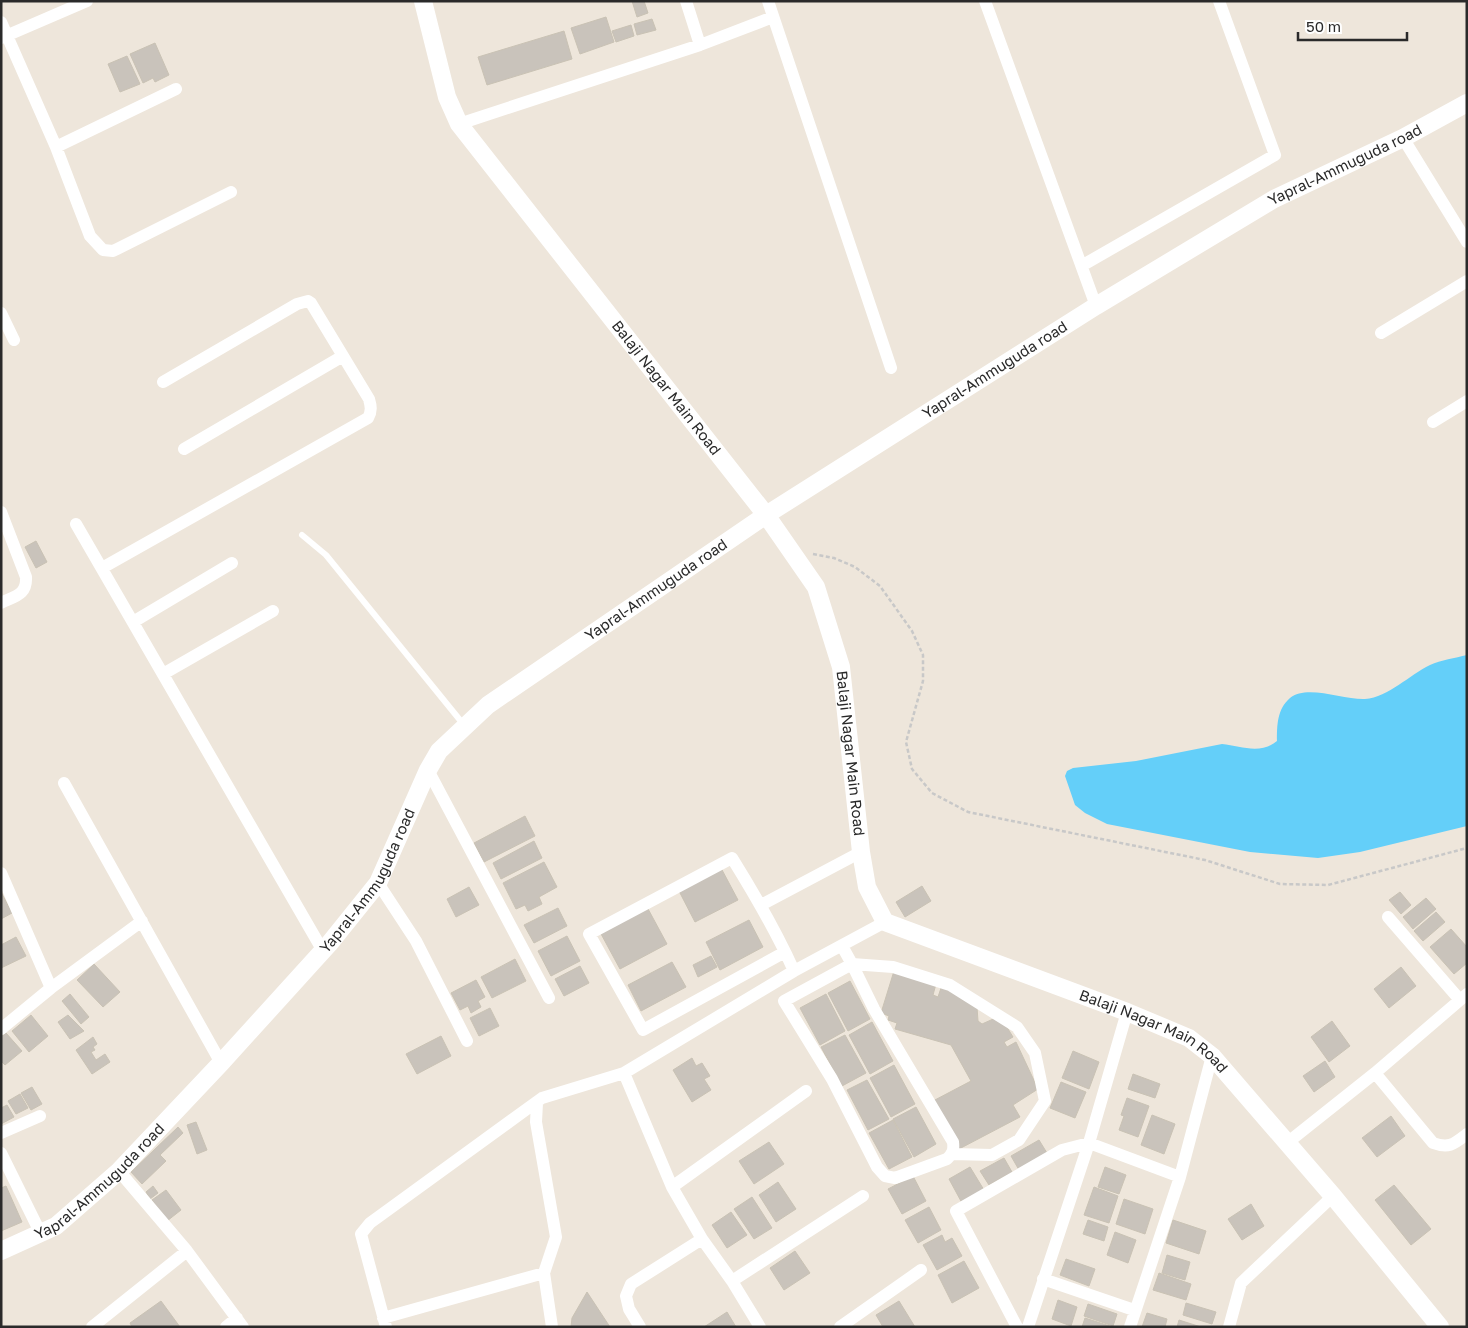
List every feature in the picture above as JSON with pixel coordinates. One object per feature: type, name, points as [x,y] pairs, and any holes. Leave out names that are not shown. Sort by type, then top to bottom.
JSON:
[{"type":"main road","name":"Balaji Nagar Main Road","points":[[423,1],[447,97],[459,124],[766,515],[816,587],[841,667],[867,887],[885,922],[1126,1012],[1189,1038],[1212,1056],[1334,1196],[1440,1327]]},
{"type":"main road","name":"Yapral-Ammuguda road","points":[[1,1250],[56,1226],[119,1171],[323,951],[378,883],[428,770],[439,751],[488,705],[766,515],[1096,306],[1274,199],[1403,138],[1467,103]]},
{"type":"street","points":[[5,37],[87,1]]},
{"type":"street","points":[[686,1],[700,45]]},
{"type":"street","points":[[768,1],[891,368]]},
{"type":"street","points":[[985,1],[1096,306]]},
{"type":"street","points":[[1083,265],[1274,155],[1219,1]]},
{"type":"street","points":[[459,124],[700,45],[773,17]]},
{"type":"street","points":[[1,22],[5,37],[56,147],[90,236],[103,250],[113,252],[231,192]]},
{"type":"street","points":[[56,147],[176,89]]},
{"type":"street","points":[[1403,138],[1467,242]]},
{"type":"street","points":[[1381,332],[1467,281]]},
{"type":"street","points":[[102,568],[368,418],[371,408],[369,399],[308,301],[303,302],[163,382]]},
{"type":"street","points":[[1,313],[14,340]]},
{"type":"street","points":[[184,449],[343,356]]},
{"type":"street","points":[[1433,422],[1467,401]]},
{"type":"street","points":[[1,512],[26,577],[26,586],[22,592],[1,603]]},
{"type":"street","points":[[76,524],[323,951]]},
{"type":"street","points":[[133,622],[232,563]]},
{"type":"street","points":[[163,674],[273,611]]},
{"type":"street","points":[[428,770],[549,998]]},
{"type":"street","points":[[64,783],[221,1063]]},
{"type":"street","points":[[761,904],[862,852]]},
{"type":"street","points":[[785,952],[643,1030],[590,934],[732,858],[761,904],[785,952],[794,971]]},
{"type":"street","points":[[1,873],[51,988]]},
{"type":"street","points":[[378,883],[416,941],[467,1041]]},
{"type":"street","points":[[1287,1143],[1375,1073],[1464,997],[1388,917]]},
{"type":"street","points":[[2,1027],[51,988],[142,921]]},
{"type":"street","points":[[544,1273],[384,1323],[361,1234],[370,1223],[542,1098],[624,1073],[794,971],[885,922]]},
{"type":"street","points":[[842,946],[852,964],[874,1008],[953,1142],[954,1149],[947,1159],[895,1178],[885,1176],[876,1166],[832,1079],[784,1001],[852,964],[893,966],[950,984],[1017,1027],[1035,1053],[1046,1101],[1019,1140],[992,1154],[952,1154]]},
{"type":"street","points":[[1028,1327],[1089,1142],[1126,1012]]},
{"type":"street","points":[[1130,1327],[1134,1310],[1180,1177],[1212,1056]]},
{"type":"street","points":[[624,1073],[672,1187],[702,1239],[732,1281],[760,1327]]},
{"type":"street","points":[[1375,1073],[1433,1143],[1443,1147],[1456,1143],[1467,1134]]},
{"type":"street","points":[[672,1187],[806,1091]]},
{"type":"street","points":[[537,1102],[536,1122],[556,1237],[544,1273],[552,1327]]},
{"type":"street","points":[[1,1134],[40,1116]]},
{"type":"street","points":[[1017,1327],[956,1211],[1062,1150],[1089,1142],[1180,1177]]},
{"type":"street","points":[[1,1153],[41,1234]]},
{"type":"street","points":[[119,1171],[187,1251],[240,1323],[226,1327]]},
{"type":"street","points":[[732,1281],[863,1196]]},
{"type":"street","points":[[1229,1327],[1242,1283],[1334,1196]]},
{"type":"street","points":[[640,1327],[629,1309],[626,1296],[631,1284],[702,1239]]},
{"type":"street","points":[[92,1327],[187,1251]]},
{"type":"street","points":[[840,1327],[921,1270]]},
{"type":"street","points":[[1043,1279],[1134,1310]]},
{"type":"lane","points":[[302,535],[326,555],[465,726]]},
{"type":"path","points":[[790,550],[834,558],[855,567],[880,586],[912,631],[923,655],[923,681],[906,742],[912,770],[932,793],[968,812],[1205,860],[1280,884],[1328,885],[1467,848]]},
{"type":"water","points":[[1467,655],[1467,826],[1360,852],[1318,858],[1250,852],[1107,824],[1085,813],[1075,805],[1065,776],[1067,771],[1073,768],[1136,761],[1222,744],[1250,749],[1264,748],[1277,741],[1282,707],[1290,698],[1297,694],[1316,692],[1356,699],[1374,697],[1391,690],[1430,665]]},
{"type":"building","points":[[632,1],[644,1],[648,13],[637,17]]},
{"type":"building","points":[[606,17],[614,42],[580,54],[571,28]]},
{"type":"building","points":[[652,19],[656,30],[637,35],[634,24]]},
{"type":"building","points":[[631,25],[634,36],[616,42],[612,31]]},
{"type":"building","points":[[564,31],[572,59],[487,85],[478,57]]},
{"type":"building","points":[[155,43],[169,75],[155,82],[153,78],[143,83],[130,54]]},
{"type":"building","points":[[127,56],[140,84],[120,92],[108,64]]},
{"type":"building","points":[[36,541],[47,562],[36,568],[25,547]]},
{"type":"building","points":[[525,816],[535,836],[484,862],[474,843]]},
{"type":"building","points":[[534,841],[542,858],[501,879],[493,863]]},
{"type":"building","points":[[544,862],[557,887],[539,897],[542,904],[528,911],[525,905],[516,909],[503,883]]},
{"type":"building","points":[[721,868],[738,900],[695,922],[679,891]]},
{"type":"building","points":[[922,886],[931,901],[905,917],[896,902]]},
{"type":"building","points":[[469,887],[479,905],[456,917],[447,899]]},
{"type":"building","points":[[1,892],[12,913],[1,919]]},
{"type":"building","points":[[1400,892],[1411,905],[1401,914],[1389,900]]},
{"type":"building","points":[[1426,898],[1436,909],[1413,929],[1403,917]]},
{"type":"building","points":[[647,907],[667,944],[620,969],[600,932]]},
{"type":"building","points":[[558,908],[567,926],[534,943],[524,925]]},
{"type":"building","points":[[1436,912],[1445,922],[1423,941],[1414,931]]},
{"type":"building","points":[[749,920],[763,947],[720,970],[706,942]]},
{"type":"building","points":[[1451,929],[1467,947],[1467,963],[1454,974],[1430,947]]},
{"type":"building","points":[[567,936],[580,961],[551,976],[538,951]]},
{"type":"building","points":[[16,937],[26,956],[1,968],[1,945]]},
{"type":"building","points":[[711,956],[717,967],[698,977],[693,965]]},
{"type":"building","points":[[515,959],[526,981],[492,998],[481,977]]},
{"type":"building","points":[[672,962],[686,987],[641,1011],[628,985]]},
{"type":"building","points":[[94,964],[120,992],[103,1007],[77,980]]},
{"type":"building","points":[[580,966],[589,983],[564,996],[555,979]]},
{"type":"building","points":[[1401,967],[1416,986],[1389,1008],[1374,989]]},
{"type":"building","points":[[894,971],[936,984],[933,995],[938,997],[942,985],[977,1007],[978,1021],[982,1024],[1000,1016],[1013,1037],[1004,1042],[1007,1047],[1016,1042],[1038,1089],[1013,1105],[1020,1117],[959,1149],[933,1101],[971,1081],[951,1045],[895,1029],[897,1023],[888,1020],[889,1016],[881,1013]]},
{"type":"building","points":[[476,980],[485,997],[478,1001],[481,1007],[471,1013],[468,1006],[460,1010],[451,993]]},
{"type":"building","points":[[850,981],[870,1019],[848,1031],[828,993]]},
{"type":"building","points":[[70,994],[89,1017],[81,1024],[62,1001]]},
{"type":"building","points":[[826,994],[845,1031],[820,1045],[800,1008]]},
{"type":"building","points":[[490,1008],[499,1026],[479,1036],[470,1018]]},
{"type":"building","points":[[31,1015],[48,1036],[29,1052],[12,1031]]},
{"type":"building","points":[[68,1015],[84,1031],[70,1039],[58,1022]]},
{"type":"building","points":[[1332,1021],[1350,1046],[1329,1062],[1311,1037]]},
{"type":"building","points":[[872,1022],[893,1061],[870,1074],[849,1035]]},
{"type":"building","points":[[6,1033],[22,1051],[5,1065],[1,1061],[1,1037]]},
{"type":"building","points":[[845,1035],[866,1073],[842,1086],[821,1047]]},
{"type":"building","points":[[441,1036],[451,1056],[417,1074],[406,1054]]},
{"type":"building","points":[[93,1037],[97,1044],[93,1047],[95,1050],[91,1052],[96,1060],[105,1054],[110,1062],[92,1074],[76,1050]]},
{"type":"building","points":[[1073,1051],[1099,1062],[1089,1089],[1062,1078]]},
{"type":"building","points":[[692,1058],[696,1066],[702,1063],[710,1076],[704,1079],[711,1090],[692,1102],[673,1070]]},
{"type":"building","points":[[1325,1061],[1335,1077],[1314,1092],[1303,1076]]},
{"type":"building","points":[[894,1065],[915,1104],[891,1117],[870,1078]]},
{"type":"building","points":[[1133,1074],[1160,1084],[1155,1098],[1128,1089]]},
{"type":"building","points":[[867,1080],[889,1119],[868,1130],[847,1090]]},
{"type":"building","points":[[1061,1082],[1086,1092],[1075,1118],[1050,1108]]},
{"type":"building","points":[[32,1087],[42,1104],[31,1110],[21,1093]]},
{"type":"building","points":[[20,1094],[28,1108],[16,1114],[8,1101]]},
{"type":"building","points":[[1127,1098],[1149,1106],[1138,1137],[1119,1130],[1124,1116],[1121,1115]]},
{"type":"building","points":[[7,1105],[14,1117],[1,1124],[1,1108]]},
{"type":"building","points":[[916,1107],[936,1144],[914,1157],[893,1119]]},
{"type":"building","points":[[1152,1115],[1175,1124],[1164,1154],[1141,1145]]},
{"type":"building","points":[[1391,1116],[1405,1136],[1377,1157],[1362,1138]]},
{"type":"building","points":[[893,1120],[912,1157],[889,1169],[869,1133]]},
{"type":"building","points":[[196,1122],[207,1150],[197,1154],[187,1125]]},
{"type":"building","points":[[178,1127],[183,1133],[160,1155],[166,1161],[142,1184],[131,1172]]},
{"type":"building","points":[[1039,1140],[1047,1153],[1019,1170],[1011,1156]]},
{"type":"building","points":[[769,1142],[784,1164],[754,1184],[739,1161]]},
{"type":"building","points":[[1004,1158],[1012,1172],[989,1185],[980,1171]]},
{"type":"building","points":[[970,1167],[984,1190],[962,1203],[949,1179]]},
{"type":"building","points":[[1105,1167],[1126,1175],[1119,1194],[1098,1187]]},
{"type":"building","points":[[913,1176],[926,1201],[902,1214],[888,1189]]},
{"type":"building","points":[[778,1182],[796,1209],[776,1222],[759,1195]]},
{"type":"building","points":[[1394,1185],[1431,1229],[1411,1245],[1375,1200]]},
{"type":"building","points":[[6,1186],[22,1222],[1,1231],[1,1188]]},
{"type":"building","points":[[153,1186],[158,1193],[150,1199],[146,1192]]},
{"type":"building","points":[[1094,1187],[1118,1196],[1109,1223],[1084,1215]]},
{"type":"building","points":[[166,1190],[181,1210],[167,1221],[152,1200]]},
{"type":"building","points":[[752,1197],[772,1228],[754,1239],[734,1209]]},
{"type":"building","points":[[1124,1199],[1153,1209],[1145,1234],[1116,1224]]},
{"type":"building","points":[[1251,1204],[1264,1226],[1242,1240],[1228,1219]]},
{"type":"building","points":[[929,1207],[941,1230],[918,1243],[905,1220]]},
{"type":"building","points":[[731,1212],[747,1235],[727,1248],[712,1225]]},
{"type":"building","points":[[1088,1220],[1108,1227],[1104,1241],[1083,1234]]},
{"type":"building","points":[[1173,1220],[1206,1231],[1199,1254],[1166,1243]]},
{"type":"building","points":[[1115,1232],[1136,1240],[1128,1263],[1107,1255]]},
{"type":"building","points":[[942,1235],[945,1242],[952,1238],[962,1256],[937,1270],[923,1245]]},
{"type":"building","points":[[795,1251],[810,1273],[784,1290],[770,1268]]},
{"type":"building","points":[[1167,1255],[1190,1262],[1185,1280],[1162,1273]]},
{"type":"building","points":[[1066,1259],[1095,1269],[1089,1286],[1060,1275]]},
{"type":"building","points":[[964,1261],[979,1288],[952,1303],[938,1275]]},
{"type":"building","points":[[1159,1273],[1191,1284],[1186,1300],[1153,1290]]},
{"type":"building","points":[[587,1292],[610,1327],[571,1327],[572,1318]]},
{"type":"building","points":[[1058,1300],[1077,1307],[1071,1326],[1052,1319]]},
{"type":"building","points":[[161,1301],[180,1327],[132,1327],[130,1323]]},
{"type":"building","points":[[899,1301],[915,1327],[883,1327],[876,1315]]},
{"type":"building","points":[[1186,1303],[1216,1312],[1212,1324],[1183,1315]]},
{"type":"building","points":[[1088,1304],[1117,1314],[1113,1326],[1084,1316]]},
{"type":"building","points":[[727,1312],[736,1327],[704,1327]]},
{"type":"building","points":[[1147,1313],[1167,1319],[1165,1327],[1142,1327]]},
{"type":"building","points":[[1085,1318],[1113,1327],[1082,1327]]},
{"type":"building","points":[[1179,1320],[1201,1327],[1177,1327]]}]
